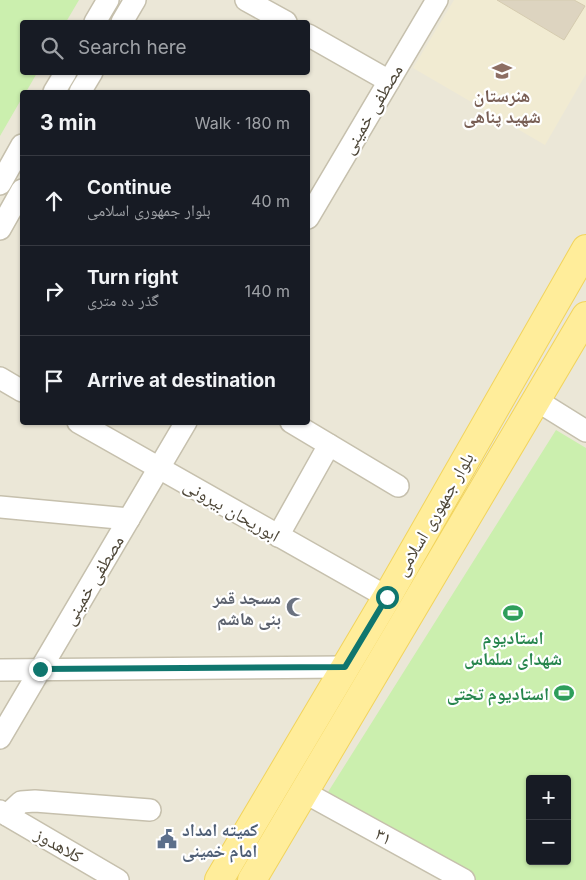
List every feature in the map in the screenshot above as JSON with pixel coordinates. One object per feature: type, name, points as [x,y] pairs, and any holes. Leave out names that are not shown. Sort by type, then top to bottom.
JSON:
[{"type":"main road","name":"بلوار جمهوری اسلامی","points":[[219,880],[387,597],[586,249]]},
{"type":"main road","name":"بلوار جمهوری اسلامی","points":[[252,880],[586,316]]},
{"type":"street","points":[[96,20],[108,0]]},
{"type":"street","points":[[123,20],[135,0]]},
{"type":"street","points":[[246,0],[282,20]]},
{"type":"street","name":"مصطفی خمینی","points":[[310,215],[437,0]]},
{"type":"street","points":[[310,36],[388,81]]},
{"type":"street","points":[[55,90],[64,75]]},
{"type":"street","points":[[81,90],[90,75]]},
{"type":"street","points":[[0,184],[20,149]]},
{"type":"street","points":[[7,224],[13,194]]},
{"type":"street","points":[[0,378],[0,385]]},
{"type":"street","points":[[0,378],[20,390]]},
{"type":"street","points":[[536,400],[586,432]]},
{"type":"street","name":"ابوریحان بیرونی","points":[[83,425],[387,597]]},
{"type":"street","name":"مصطفی خمینی","points":[[0,738],[184,425]]},
{"type":"street","points":[[296,425],[398,486]]},
{"type":"street","points":[[278,536],[330,445]]},
{"type":"street","points":[[0,507],[129,519]]},
{"type":"street","points":[[0,670],[345,667]]},
{"type":"street","name":"۳۱","points":[[304,792],[464,880]]},
{"type":"street","points":[[3,813],[21,802],[35,801],[150,810]]},
{"type":"street","name":"کلاهدوز","points":[[3,813],[118,880]]},
{"type":"shaded area","points":[[0,0],[586,0],[586,880],[0,880]]},
{"type":"shaded area","name":"هنرستان شهید پناهی","points":[[454,0],[586,0],[586,74],[545,145],[413,68]]},
{"type":"green space","points":[[0,0],[79,0],[67,20],[20,20],[20,75],[36,75],[27,90],[20,90],[20,101],[0,136]]},
{"type":"green space","name":"استادیوم شهدای سلماس","points":[[556,430],[586,448],[586,880],[475,880],[328,792]]},
{"type":"building","points":[[497,0],[574,0],[585,6],[564,40]]},
{"type":"place","name":"هنرستان شهید پناهی","points":[[502,71]]},
{"type":"place","name":"مسجد قمر بنی هاشم","points":[[296,607]]},
{"type":"place","name":"استادیوم شهدای سلماس","points":[[513,613]]},
{"type":"place","name":"استادیوم تختی","points":[[564,693]]},
{"type":"place","name":"کمیته امداد امام خمینی","points":[[167,839]]},
{"type":"route","points":[[40,669],[345,667],[387,597]]}]
